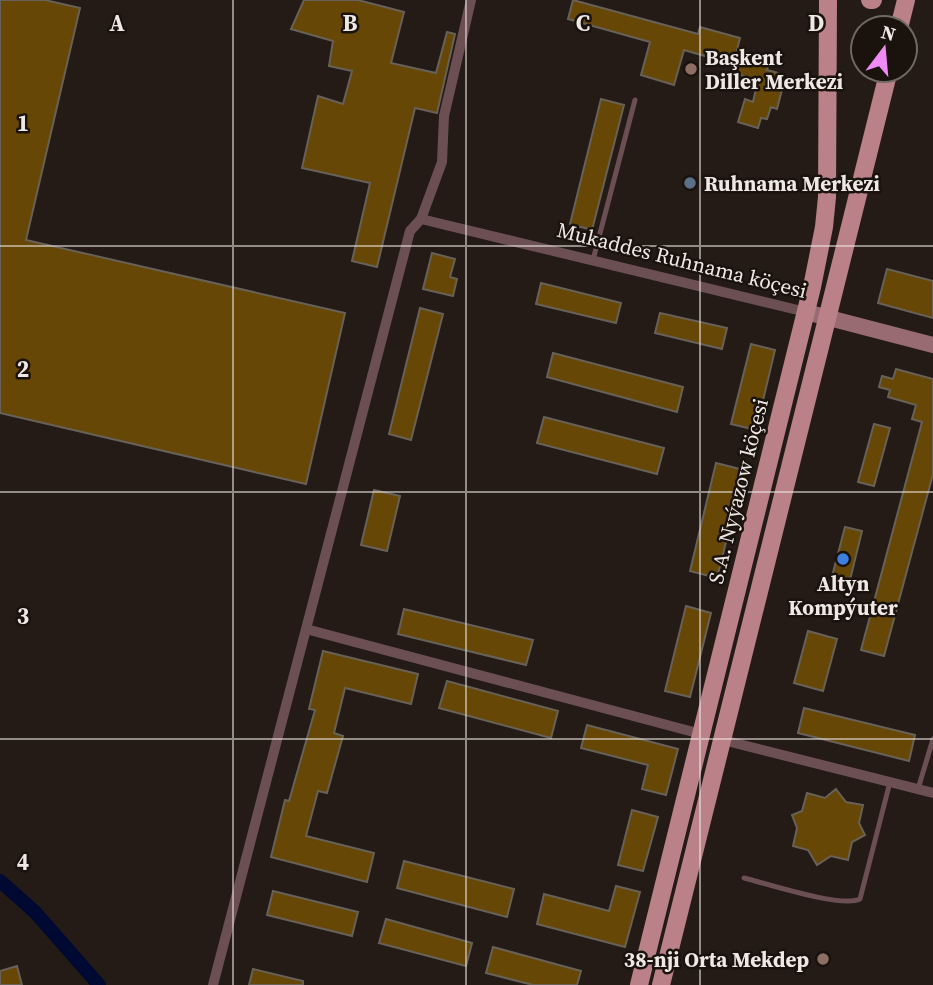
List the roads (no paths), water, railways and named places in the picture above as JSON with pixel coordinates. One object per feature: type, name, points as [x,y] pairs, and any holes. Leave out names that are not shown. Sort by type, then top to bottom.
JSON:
[{"type":"main road","name":"S.A. Nyýazow köçesi","points":[[639,985],[806,312],[824,227],[827,197],[828,0]]},
{"type":"main road","points":[[661,985],[885,84]]},
{"type":"street","points":[[213,985],[410,231],[421,219],[442,162],[444,116],[471,0]]},
{"type":"street","name":"Mukaddes Ruhnama köçesi","points":[[421,219],[933,345]]},
{"type":"street","points":[[306,629],[701,734]]},
{"type":"street","points":[[723,740],[933,793]]},
{"type":"lane","points":[[593,260],[635,100]]},
{"type":"lane","points":[[918,789],[933,739]]},
{"type":"lane","points":[[744,878],[832,900],[853,902],[860,899],[890,782]]},
{"type":"waterway","points":[[0,881],[35,912],[99,985]]},
{"type":"place","name":"Başkent Diller Merkezi","points":[[691,69]]},
{"type":"place","name":"Ruhnama Merkezi","points":[[690,183]]},
{"type":"place","name":"Altyn Kompýuter","points":[[843,559]]},
{"type":"place","name":"38-nji Orta Mekdep","points":[[823,959]]}]
